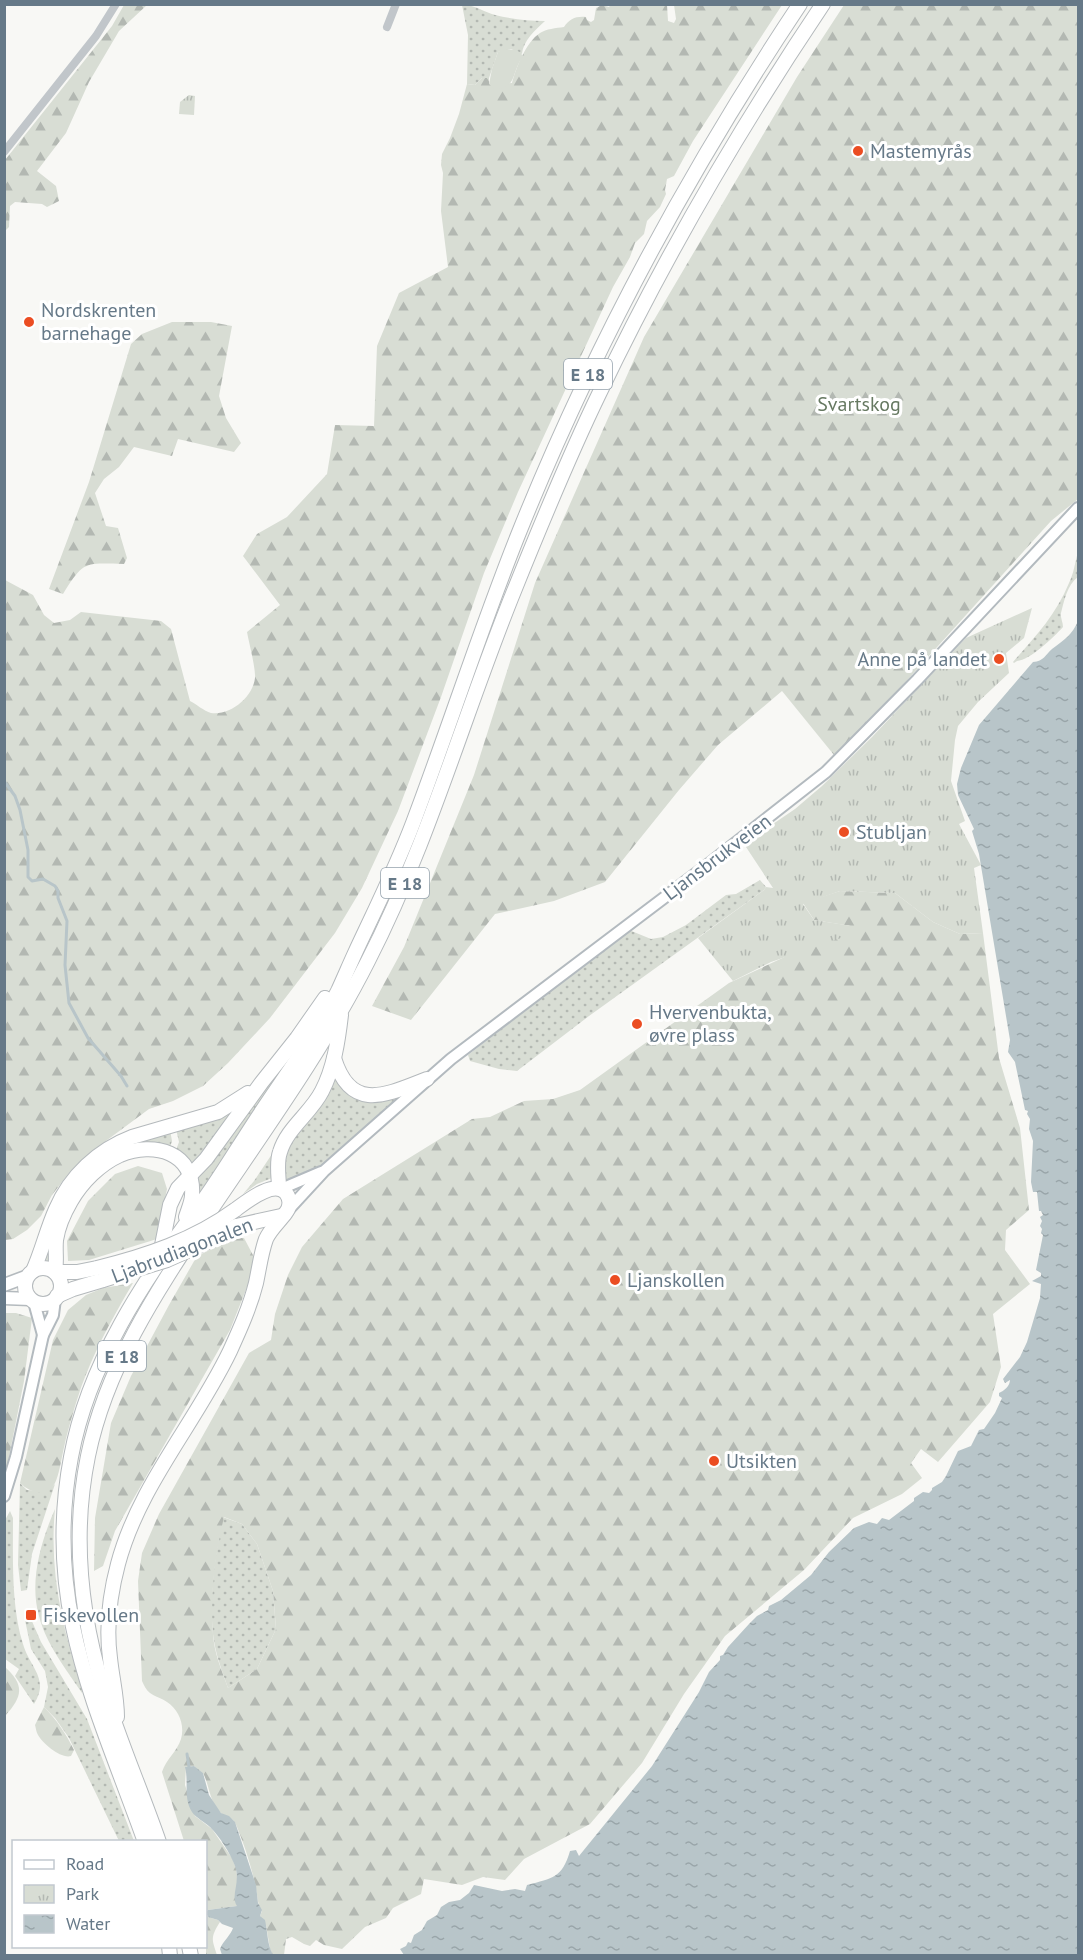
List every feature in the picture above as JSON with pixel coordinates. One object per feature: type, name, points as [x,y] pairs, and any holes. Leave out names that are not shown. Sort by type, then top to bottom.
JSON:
[{"type":"highway","name":"E 18","points":[[144,1840],[99,1719],[78,1655],[66,1596],[62,1540],[66,1485],[82,1410],[118,1330],[159,1261],[201,1203],[309,1041],[334,999],[381,901],[403,848],[495,593],[580,389],[638,274],[694,172],[800,4]]},
{"type":"highway","name":"E 18","points":[[158,1840],[104,1691],[90,1639],[81,1586],[82,1487],[89,1448],[100,1410],[123,1353],[157,1292],[300,1077],[342,1008],[381,936],[414,862],[511,599],[555,491],[598,395],[688,222],[754,110],[823,4]]},
{"type":"highway","name":"E 18","points":[[159,1261],[173,1197],[178,1188],[206,1159],[261,1082],[303,1029],[356,951]]},
{"type":"highway","name":"E 18","points":[[116,1725],[117,1698],[109,1656],[109,1626],[112,1593],[121,1554],[147,1492],[230,1351],[252,1295],[267,1238],[281,1214],[288,1195],[280,1189],[279,1153],[288,1136],[316,1103],[327,1081],[334,1058],[342,1008]]},
{"type":"highway","points":[[334,1058],[345,1082],[351,1088],[367,1095],[376,1096],[396,1091],[427,1079]]},
{"type":"highway","name":"E 18","points":[[32,1300],[25,1288],[56,1209],[71,1183],[94,1159],[132,1137],[218,1112],[261,1082]]},
{"type":"highway","points":[[32,1300],[43,1304],[56,1298],[61,1287],[55,1272],[57,1240],[62,1220],[78,1190],[102,1165],[127,1152],[154,1148],[170,1153],[181,1160],[190,1175]]},
{"type":"highway","name":"E 18","points":[[184,1224],[192,1198],[190,1175]]},
{"type":"highway","points":[[280,1189],[272,1188],[265,1192],[261,1199],[261,1207],[265,1214],[281,1214]]},
{"type":"highway","name":"Ljabrudiagonalen","points":[[56,1298],[100,1274],[207,1229],[249,1199],[265,1192]]},
{"type":"highway","name":"Ljabrudiagonalen","points":[[55,1272],[100,1274],[173,1257],[212,1240],[236,1226],[281,1214]]},
{"type":"highway","points":[[30,1273],[44,1268],[55,1272]]},
{"type":"main road","name":"Ljansbrukveien","points":[[281,1214],[324,1171],[465,1047],[826,772],[917,680],[1078,508]]},
{"type":"main road","name":"Ljansbrukveien","points":[[280,1189],[324,1171]]},
{"type":"main road","points":[[4,1285],[30,1273]]},
{"type":"main road","points":[[4,1298],[32,1300],[43,1335]]},
{"type":"main road","points":[[4,1496],[16,1457],[43,1335],[53,1315],[56,1298]]},
{"type":"street","points":[[4,152],[96,36],[116,4]]},
{"type":"street","points":[[387,27],[396,4]]},
{"type":"green space","points":[[611,4],[667,5],[668,21],[674,23],[676,19],[674,5],[782,5],[693,141],[674,176],[667,179],[666,194],[660,207],[647,221],[644,234],[635,243],[613,287],[518,492],[484,573],[398,811],[362,888],[335,933],[270,1018],[228,1063],[203,1086],[173,1101],[149,1109],[91,1152],[69,1173],[52,1195],[41,1216],[27,1230],[13,1239],[5,1240],[5,580],[33,595],[44,615],[54,623],[70,620],[81,612],[161,621],[171,629],[190,701],[211,713],[226,711],[239,704],[250,692],[255,678],[247,632],[280,605],[243,556],[257,534],[287,517],[327,474],[335,425],[374,426],[377,346],[399,293],[448,267],[441,211],[442,154],[459,114],[467,84],[475,85],[482,78],[489,78],[489,84],[512,83],[526,49],[540,33],[564,27],[576,18],[586,17],[591,22],[594,20],[596,8],[602,5],[609,7]]},
{"type":"green space","points":[[124,5],[147,5],[119,31],[89,82],[66,133],[37,171],[56,186],[59,201],[47,207],[42,204],[15,202],[10,206],[9,227],[5,231],[5,160],[112,26]]},
{"type":"green space","points":[[462,5],[508,18],[545,21],[527,40],[522,54],[511,49],[498,52],[489,78],[482,78],[475,85],[467,84],[468,35]]},
{"type":"green space","name":"Svartskog","points":[[844,5],[1078,5],[1078,499],[1051,521],[872,719],[834,755],[782,691],[718,745],[605,882],[554,901],[495,914],[411,1020],[372,1006],[404,947],[474,775],[535,583],[644,337],[797,77]]},
{"type":"green space","points":[[504,49],[516,50],[523,57],[511,83],[494,89],[489,84],[492,69],[498,52]]},
{"type":"green space","points":[[189,95],[195,96],[194,115],[179,114],[180,102]]},
{"type":"green space","points":[[172,322],[211,322],[232,326],[219,396],[226,418],[241,443],[234,452],[178,439],[172,456],[134,447],[119,467],[104,479],[95,493],[106,526],[118,528],[127,558],[124,564],[101,563],[87,566],[81,569],[63,594],[49,589],[89,482],[131,344],[142,334]]},
{"type":"green space","points":[[1078,552],[1078,577],[1071,584],[1065,598],[1061,615],[1063,627],[1035,653],[1014,663],[1064,595]]},
{"type":"green space","points":[[1032,608],[1024,638],[1006,653],[1009,673],[978,702],[958,726],[955,740],[951,781],[965,821],[959,824],[981,865],[974,868],[983,933],[960,934],[933,922],[895,893],[840,891],[803,904],[814,920],[852,926],[844,937],[771,962],[733,981],[698,938],[766,887],[773,888],[746,847],[748,841],[795,809],[822,786],[966,638]]},
{"type":"green space","points":[[760,880],[766,887],[764,890],[589,1016],[517,1071],[470,1061],[468,1055],[629,930],[651,939],[663,937],[686,925],[726,895],[736,894]]},
{"type":"green space","points":[[840,891],[895,893],[933,922],[960,934],[983,933],[999,1058],[1020,1128],[1029,1210],[1006,1230],[1005,1250],[1030,1284],[993,1314],[1001,1367],[990,1402],[938,1462],[921,1449],[911,1463],[922,1478],[902,1494],[853,1518],[804,1570],[725,1636],[684,1694],[642,1763],[590,1824],[524,1859],[505,1880],[483,1877],[462,1885],[424,1879],[421,1894],[393,1908],[386,1918],[365,1927],[342,1949],[324,1945],[316,1940],[310,1946],[292,1937],[286,1939],[284,1955],[273,1955],[266,1925],[260,1916],[262,1911],[258,1903],[250,1865],[235,1823],[217,1808],[203,1774],[194,1766],[186,1767],[185,1785],[195,1816],[212,1829],[232,1858],[236,1868],[237,1906],[207,1911],[207,1840],[184,1840],[162,1772],[179,1744],[182,1728],[175,1709],[150,1693],[142,1681],[138,1581],[142,1553],[159,1514],[249,1353],[271,1340],[275,1314],[288,1275],[302,1247],[343,1199],[472,1119],[490,1117],[524,1101],[553,1099],[580,1090],[729,983],[851,926],[814,920],[803,903]],"holes":[[[224,1517],[242,1524],[257,1544],[273,1591],[276,1629],[257,1669],[228,1688],[214,1641],[212,1619],[214,1575]]]},
{"type":"green space","points":[[284,1066],[199,1199],[195,1176],[265,1086]]},
{"type":"green space","points":[[334,1076],[339,1082],[399,1097],[319,1169],[286,1181],[284,1175],[285,1149]]},
{"type":"green space","points":[[236,1108],[193,1169],[176,1150],[179,1142],[176,1129]]},
{"type":"green space","points":[[170,1130],[172,1141],[170,1147],[138,1145],[123,1149],[96,1165],[84,1176],[66,1202],[60,1216],[53,1239],[52,1263],[42,1262],[62,1206],[72,1188],[84,1174],[112,1152],[130,1143]]},
{"type":"green space","points":[[274,1151],[272,1178],[257,1184],[243,1194],[254,1181]]},
{"type":"green space","points":[[138,1166],[162,1173],[167,1189],[157,1239],[89,1260],[68,1261],[67,1241],[88,1201],[115,1174]]},
{"type":"green space","points":[[235,1238],[244,1238],[254,1257],[251,1277],[230,1330],[115,1531],[103,1566],[94,1571],[95,1518],[111,1423],[131,1376],[197,1256]]},
{"type":"green space","points":[[133,1283],[108,1327],[81,1387],[55,1483],[47,1491],[38,1492],[28,1489],[20,1483],[53,1340],[68,1310],[86,1295],[103,1288]]},
{"type":"green space","points":[[5,1313],[16,1313],[32,1318],[24,1381],[5,1477]]},
{"type":"green space","points":[[20,1483],[27,1490],[46,1491],[55,1484],[32,1554],[27,1590],[21,1591],[18,1565]]},
{"type":"green space","points":[[55,1509],[54,1554],[59,1599],[82,1693],[46,1636],[36,1603],[38,1561]]},
{"type":"green space","points":[[10,1511],[13,1518],[16,1614],[23,1644],[37,1674],[40,1687],[34,1704],[15,1676],[19,1669],[5,1659],[4,1522]]},
{"type":"green space","points":[[223,1517],[242,1524],[257,1544],[273,1591],[276,1629],[257,1669],[228,1688],[215,1648],[212,1619],[214,1575]]},
{"type":"green space","points":[[31,1619],[41,1642],[87,1719],[134,1840],[119,1840],[69,1738],[44,1707],[48,1687],[45,1671],[31,1649],[25,1620]]},
{"type":"green space","points":[[4,1666],[16,1679],[19,1691],[15,1702],[5,1716]]},
{"type":"green space","points":[[44,1707],[71,1744],[74,1750],[71,1756],[62,1755],[53,1750],[37,1734],[35,1725]]},
{"type":"green space","points":[[207,1915],[220,1922],[213,1938],[217,1955],[206,1955]]},
{"type":"water","points":[[1078,621],[1078,1955],[404,1955],[400,1949],[408,1942],[411,1943],[414,1935],[422,1930],[427,1921],[437,1915],[441,1907],[449,1902],[460,1900],[469,1893],[474,1885],[502,1891],[515,1889],[525,1891],[527,1885],[550,1878],[560,1872],[570,1851],[576,1850],[579,1856],[652,1766],[699,1692],[709,1672],[749,1624],[811,1575],[829,1552],[854,1528],[869,1522],[877,1524],[882,1518],[889,1520],[914,1501],[914,1498],[923,1492],[929,1493],[932,1488],[942,1482],[958,1451],[971,1446],[979,1430],[984,1429],[995,1413],[1002,1398],[999,1393],[1010,1382],[1010,1380],[1005,1383],[1003,1379],[1020,1357],[1027,1342],[1040,1298],[1041,1284],[1032,1281],[1041,1276],[1041,1273],[1036,1270],[1043,1235],[1040,1217],[1043,1215],[1039,1211],[1037,1192],[1033,1192],[1031,1182],[1033,1141],[1029,1129],[1030,1119],[1028,1111],[1025,1110],[1015,1062],[1008,1052],[1010,1040],[979,854],[972,831],[974,829],[958,795],[957,784],[961,768],[979,725],[1033,662],[1042,659],[1067,637]]},
{"type":"water","points":[[194,1766],[203,1773],[209,1795],[221,1813],[229,1816],[235,1822],[256,1885],[258,1903],[262,1910],[260,1916],[265,1920],[273,1955],[222,1955],[220,1949],[233,1928],[208,1917],[207,1911],[237,1906],[235,1898],[237,1872],[221,1840],[194,1814],[189,1806],[185,1767]]},
{"type":"waterway","points":[[4,781],[15,796],[20,810],[28,850],[28,877],[32,881],[43,879],[55,886],[67,921],[65,965],[69,1003],[88,1038],[127,1086]]},
{"type":"waterway","points":[[187,1754],[189,1767]]},
{"type":"place","name":"Mastemyrås","points":[[858,151]]},
{"type":"place","name":"Nordskrenten barnehage","points":[[29,322]]},
{"type":"place","name":"Anne på landet","points":[[999,659]]},
{"type":"place","name":"Stubljan","points":[[844,832]]},
{"type":"place","name":"Hvervenbukta, øvre plass","points":[[637,1024]]},
{"type":"place","name":"Ljanskollen","points":[[615,1280]]},
{"type":"place","name":"Utsikten","points":[[714,1461]]},
{"type":"place","name":"Fiskevollen","points":[[31,1615]]}]
